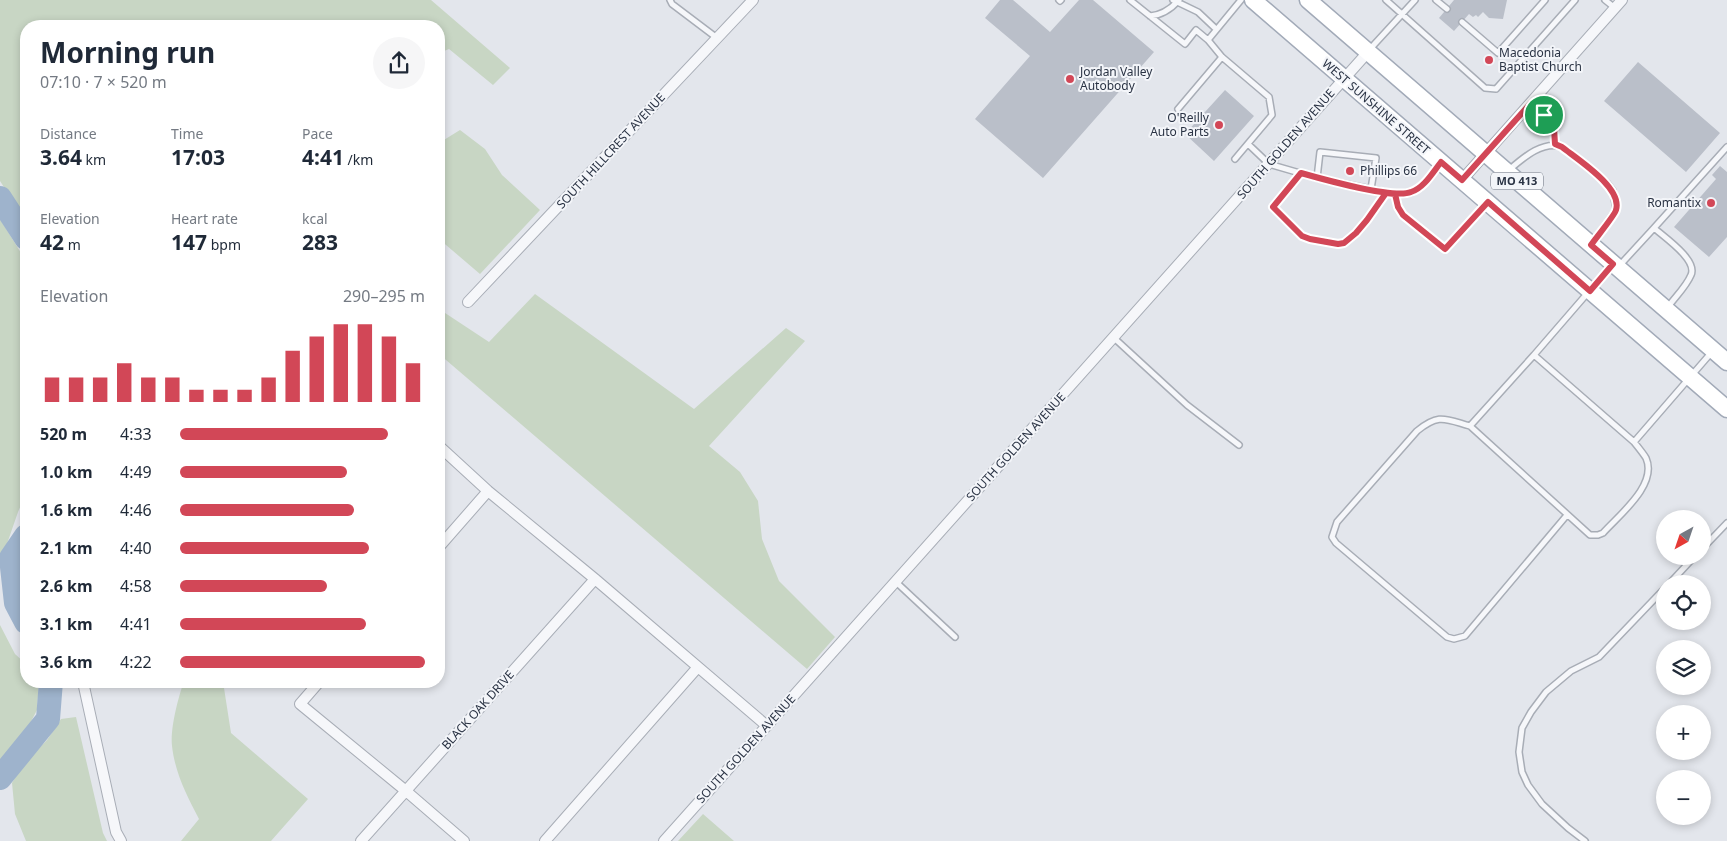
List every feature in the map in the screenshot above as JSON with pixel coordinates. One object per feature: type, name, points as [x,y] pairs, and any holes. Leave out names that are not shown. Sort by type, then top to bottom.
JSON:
[{"type":"main road","name":"WEST SUNSHINE STREET","points":[[1253,0],[1727,409]]},
{"type":"main road","name":"MO 413","points":[[1308,0],[1727,362]]},
{"type":"street","name":"SOUTH HILLCREST AVENUE","points":[[468,302],[753,0]]},
{"type":"street","points":[[1462,180],[1622,0]]},
{"type":"street","name":"SOUTH GOLDEN AVENUE","points":[[664,841],[1368,52]]},
{"type":"street","points":[[445,452],[488,491],[595,579],[767,726]]},
{"type":"street","points":[[445,540],[488,491]]},
{"type":"street","name":"BLACK OAK DRIVE","points":[[360,841],[595,579]]},
{"type":"street","points":[[545,841],[698,667]]},
{"type":"street","points":[[84,688],[116,832],[121,841]]},
{"type":"street","points":[[314,688],[300,704],[464,841]]},
{"type":"lane","points":[[670,0],[672,4],[717,38]]},
{"type":"lane","points":[[1130,0],[1185,44],[1196,30],[1208,40],[1222,57],[1269,98],[1272,116],[1235,159]]},
{"type":"lane","points":[[1208,40],[1241,0]]},
{"type":"lane","points":[[1386,0],[1486,88],[1496,89],[1575,0]]},
{"type":"lane","points":[[1368,52],[1415,0]]},
{"type":"lane","points":[[1436,0],[1446,9]]},
{"type":"lane","points":[[1462,22],[1498,53],[1545,0]]},
{"type":"lane","points":[[1605,0],[1615,8]]},
{"type":"lane","points":[[1149,16],[1158,15],[1176,1],[1198,12],[1216,29]]},
{"type":"lane","points":[[1178,109],[1222,57]]},
{"type":"lane","points":[[1531,103],[1554,128],[1555,144]]},
{"type":"lane","points":[[1248,144],[1268,164],[1317,178],[1353,183],[1395,194],[1411,193],[1420,188],[1441,162]]},
{"type":"lane","points":[[1507,172],[1524,157],[1548,144],[1555,144],[1562,147],[1606,183],[1613,191],[1616,210],[1591,245]]},
{"type":"lane","points":[[1470,426],[1590,291],[1654,228],[1727,148]]},
{"type":"lane","points":[[1317,178],[1320,152],[1341,158],[1358,156],[1376,158],[1371,189]]},
{"type":"lane","points":[[1356,163],[1358,156]]},
{"type":"lane","points":[[1301,173],[1273,207],[1302,236],[1310,239],[1338,244],[1344,243],[1367,220],[1386,193]]},
{"type":"lane","points":[[1395,194],[1398,207],[1403,215],[1445,249],[1488,202]]},
{"type":"lane","points":[[1654,228],[1689,260],[1692,267],[1692,274],[1666,310]]},
{"type":"lane","points":[[1114,337],[1187,405],[1239,445]]},
{"type":"lane","points":[[1634,442],[1714,351]]},
{"type":"lane","points":[[1534,355],[1634,442],[1646,459],[1648,468],[1646,484],[1603,533],[1590,535],[1470,426],[1442,418],[1428,422],[1417,431],[1337,522],[1332,536],[1336,543],[1447,637],[1454,639],[1465,636],[1567,515]]},
{"type":"lane","points":[[1711,539],[1727,522]]},
{"type":"lane","points":[[1678,575],[1687,565]]},
{"type":"lane","points":[[895,582],[955,637]]},
{"type":"lane","points":[[1585,841],[1542,804],[1528,785],[1522,772],[1519,752],[1522,728],[1546,692],[1571,671],[1599,657],[1656,597]]},
{"type":"green space","points":[[0,0],[431,0],[510,68],[493,85],[449,49],[445,51],[445,20],[20,20],[20,212],[0,181]]},
{"type":"green space","points":[[460,130],[485,149],[502,175],[540,210],[480,274],[445,244],[445,139]]},
{"type":"green space","points":[[0,219],[20,251],[20,508],[0,564]]},
{"type":"green space","points":[[535,294],[694,409],[786,328],[805,341],[709,446],[740,472],[758,501],[762,539],[779,581],[835,637],[807,669],[445,359],[445,313],[489,342]]},
{"type":"green space","points":[[0,625],[15,654],[20,659],[20,688],[39,688],[37,710],[25,733],[0,764]]},
{"type":"green space","points":[[182,688],[224,688],[231,733],[308,799],[271,841],[181,841],[199,819],[179,775],[172,746],[173,722]]},
{"type":"green space","points":[[76,717],[103,833],[107,841],[26,841],[15,814],[12,783],[22,766],[47,740],[61,719]]},
{"type":"green space","points":[[703,814],[734,841],[678,841]]},
{"type":"building","name":"Jordan Valley Autobody","points":[[1000,0],[1013,0],[1050,32],[1079,0],[1093,0],[1154,52],[1043,178],[975,119],[1030,56],[985,18]]},
{"type":"building","name":"Macedonia Baptist Church","points":[[1454,0],[1507,0],[1503,19],[1489,18],[1483,12],[1478,17],[1476,15],[1473,17],[1469,14],[1454,31],[1439,18]]},
{"type":"building","points":[[1638,62],[1720,133],[1686,172],[1604,101]]},
{"type":"building","name":"O'Reilly Auto Parts","points":[[1225,90],[1254,116],[1214,161],[1185,134]]},
{"type":"building","name":"Romantix","points":[[1720,166],[1727,172],[1727,237],[1709,257],[1674,227],[1716,179],[1712,175]]},
{"type":"waterway","points":[[0,198],[20,229]]},
{"type":"waterway","points":[[20,545],[11,558],[16,603],[20,611]]},
{"type":"waterway","points":[[0,778],[48,719],[50,688]]},
{"type":"place","name":"Macedonia Baptist Church","points":[[1489,60]]},
{"type":"place","name":"Jordan Valley Autobody","points":[[1070,79]]},
{"type":"place","name":"O'Reilly Auto Parts","points":[[1219,125]]},
{"type":"place","name":"Phillips 66","points":[[1350,171]]},
{"type":"place","name":"Romantix","points":[[1711,203]]},
{"type":"route","points":[[1544,115],[1531,103],[1462,180],[1441,162],[1420,188],[1411,193],[1386,193],[1301,173],[1273,207],[1302,236],[1338,244],[1344,243],[1356,233],[1386,193],[1395,194],[1398,207],[1403,215],[1445,249],[1488,202],[1590,291],[1613,264],[1591,245],[1616,210],[1616,201],[1613,191],[1606,183],[1562,147],[1555,144],[1554,128],[1544,115]]}]
